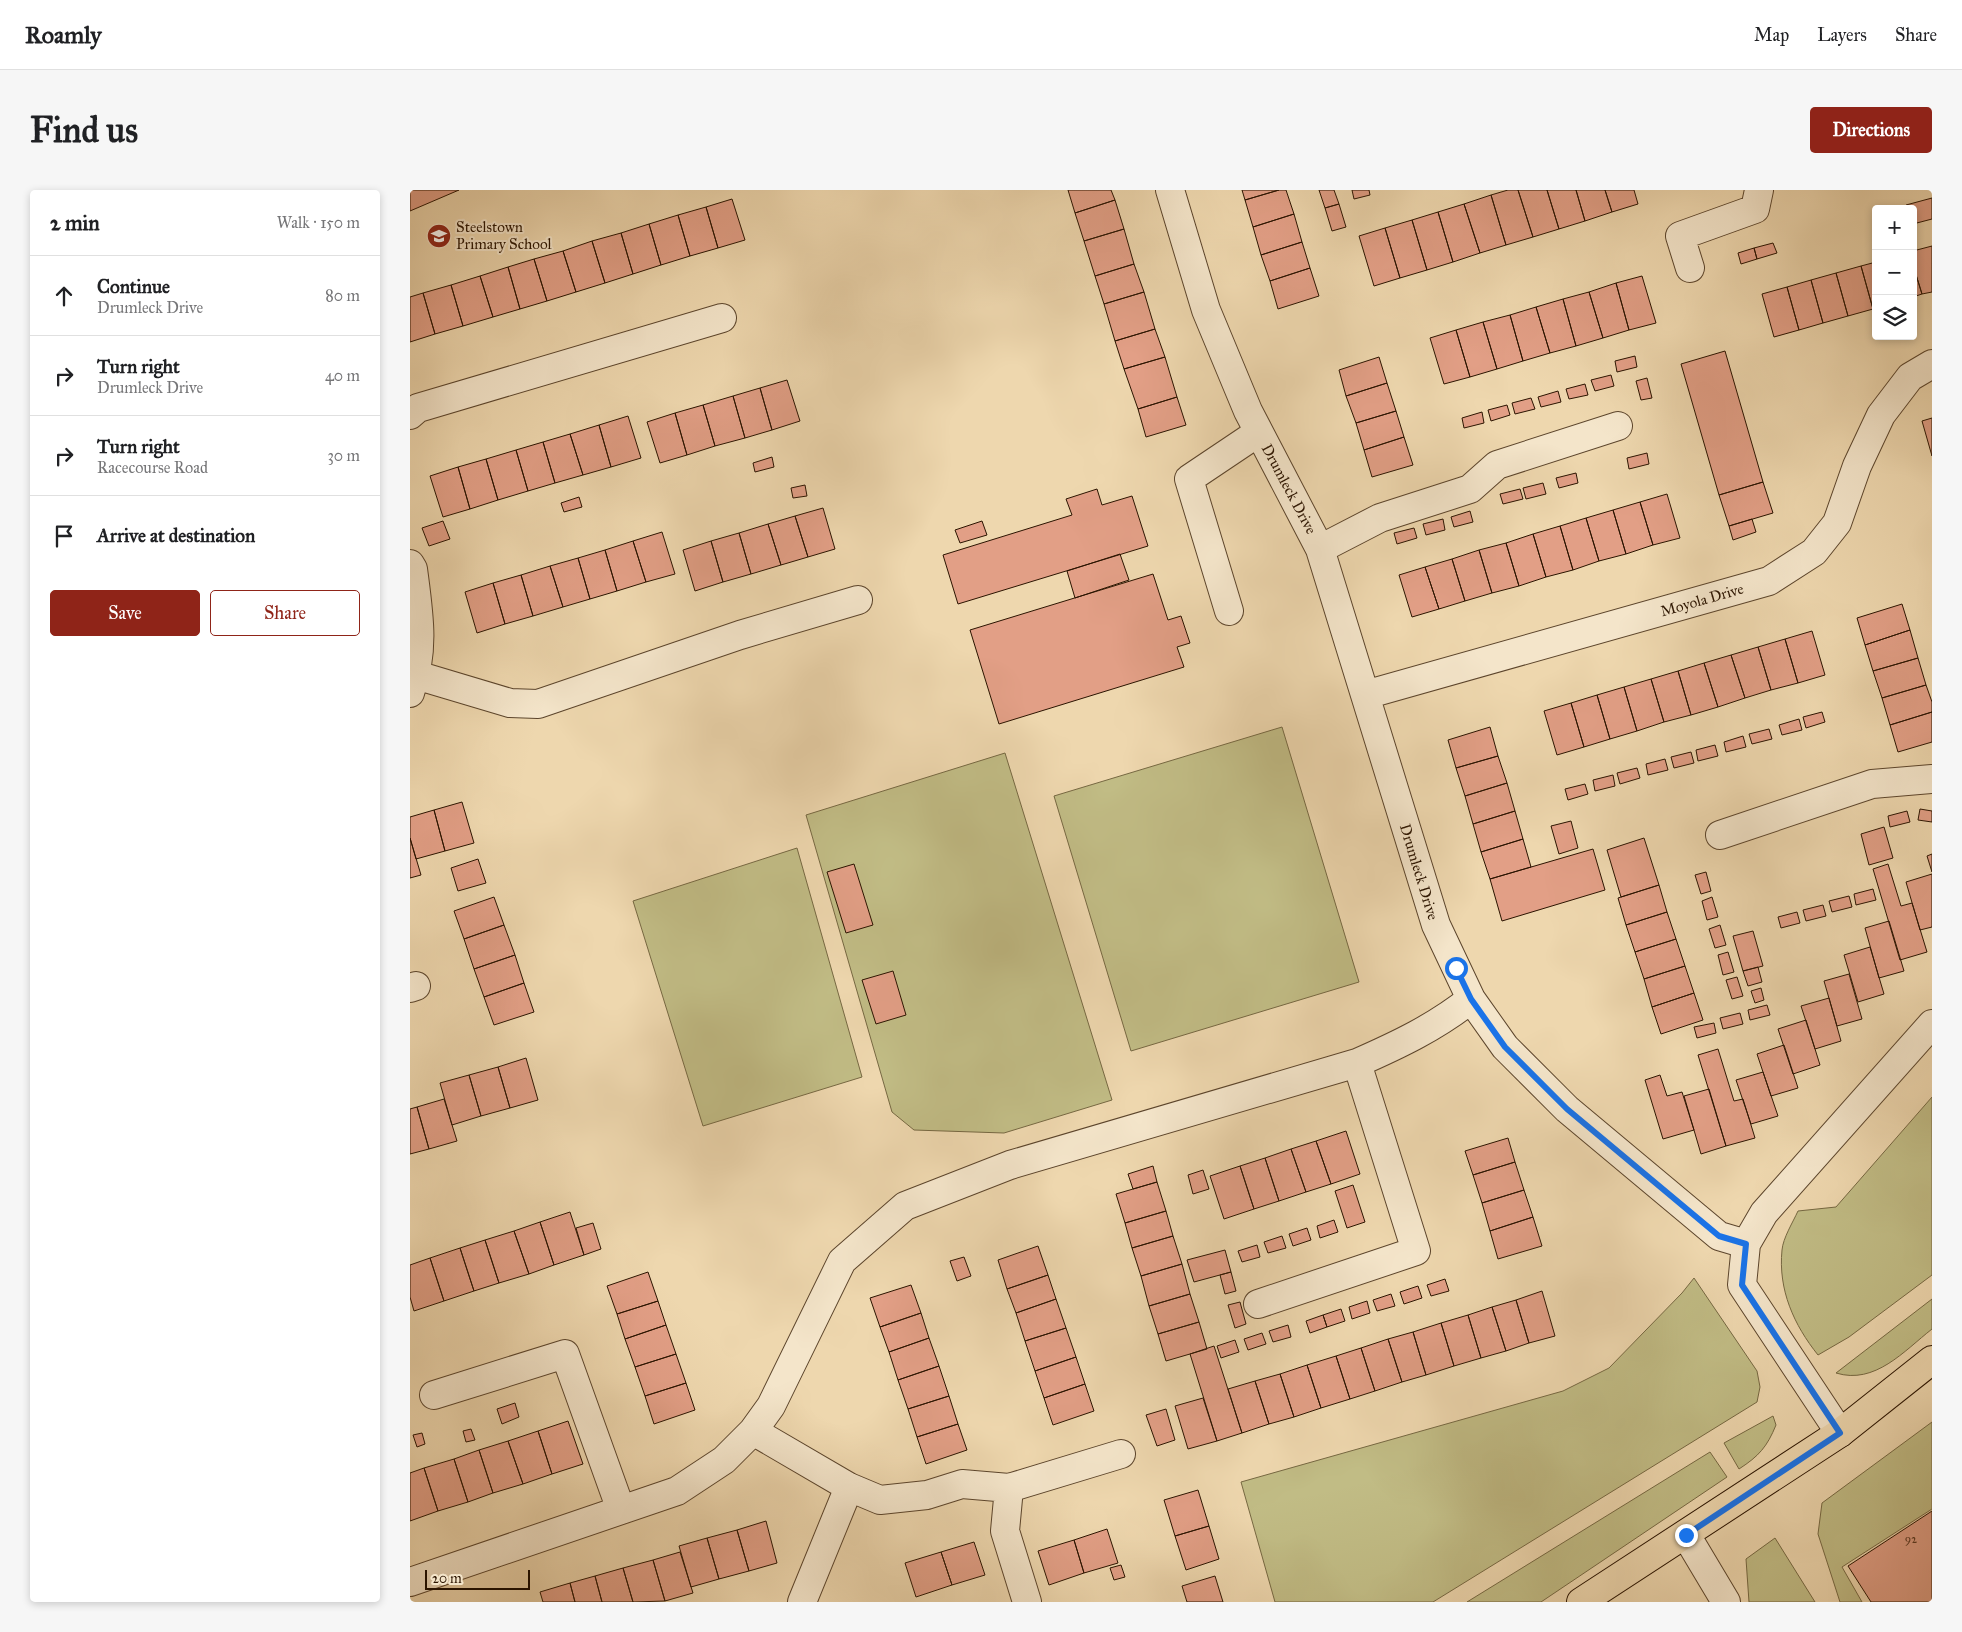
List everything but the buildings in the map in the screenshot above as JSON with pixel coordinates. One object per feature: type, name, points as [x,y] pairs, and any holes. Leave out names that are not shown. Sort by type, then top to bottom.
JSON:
[{"type":"main road","points":[[1581,1602],[1840,1433],[1932,1360]]},
{"type":"street","name":"Drumleck Drive","points":[[1170,190],[1206,310],[1259,432],[1320,549],[1436,925],[1471,999],[1505,1047],[1567,1109],[1719,1236],[1746,1244]]},
{"type":"street","points":[[1690,268],[1680,236],[1757,200]]},
{"type":"street","points":[[410,415],[418,408],[722,318]]},
{"type":"street","name":"Moyola Drive","points":[[1365,695],[1769,581],[1814,552],[1837,523],[1857,466],[1881,415],[1910,377],[1932,364]]},
{"type":"street","points":[[1320,549],[1380,518],[1470,489],[1497,465],[1618,426]]},
{"type":"street","points":[[1229,611],[1189,479],[1259,432]]},
{"type":"street","points":[[410,564],[413,569],[421,630],[413,684],[510,703],[538,704],[740,635],[858,600]]},
{"type":"street","points":[[1720,835],[1872,784],[1932,779]]},
{"type":"street","points":[[410,1582],[677,1491],[724,1460],[752,1431],[771,1406],[842,1261],[905,1206],[1010,1165],[1357,1063],[1410,1040],[1449,1016],[1471,999]]},
{"type":"street","points":[[1840,1433],[1742,1285],[1746,1244],[1764,1213],[1932,1024]]},
{"type":"street","points":[[1258,1304],[1416,1251],[1357,1063]]},
{"type":"street","points":[[434,1395],[565,1354],[621,1510]]},
{"type":"street","points":[[752,1431],[849,1486],[880,1500],[927,1495],[962,1484],[1009,1488],[1121,1454]]},
{"type":"street","points":[[802,1602],[849,1486]]},
{"type":"street","points":[[1009,1488],[1004,1530],[1027,1602]]},
{"type":"street","points":[[1686,1535],[1726,1602]]},
{"type":"shaded area","points":[[1282,727],[1359,982],[1131,1051],[1054,796]]},
{"type":"shaded area","points":[[1005,753],[1112,1100],[1004,1133],[914,1130],[892,1112],[806,815]]},
{"type":"shaded area","points":[[797,848],[862,1077],[703,1126],[633,901]]},
{"type":"shaded area","points":[[1932,1097],[1932,1275],[1849,1337],[1818,1355],[1809,1344],[1795,1319],[1785,1293],[1781,1265],[1786,1235],[1798,1211],[1836,1207]]},
{"type":"shaded area","points":[[1694,1278],[1757,1371],[1760,1387],[1757,1402],[1433,1602],[1275,1602],[1241,1482],[1563,1391],[1609,1368],[1682,1293]]},
{"type":"shaded area","points":[[1932,1299],[1932,1329],[1900,1356],[1876,1370],[1864,1374],[1836,1373]]},
{"type":"shaded area","points":[[1773,1416],[1776,1425],[1766,1445],[1752,1460],[1739,1469],[1724,1443]]},
{"type":"shaded area","points":[[1932,1422],[1932,1509],[1842,1567],[1862,1602],[1840,1602],[1818,1534],[1822,1503]]},
{"type":"shaded area","points":[[1710,1452],[1727,1477],[1541,1602],[1467,1602]]},
{"type":"shaded area","points":[[1775,1538],[1815,1602],[1749,1602],[1746,1559]]},
{"type":"place","name":"Steelstown Primary School","points":[[439,236]]},
{"type":"route","points":[[1456,968],[1471,999],[1505,1047],[1567,1109],[1719,1236],[1746,1244],[1742,1285],[1840,1433],[1686,1535]]}]
